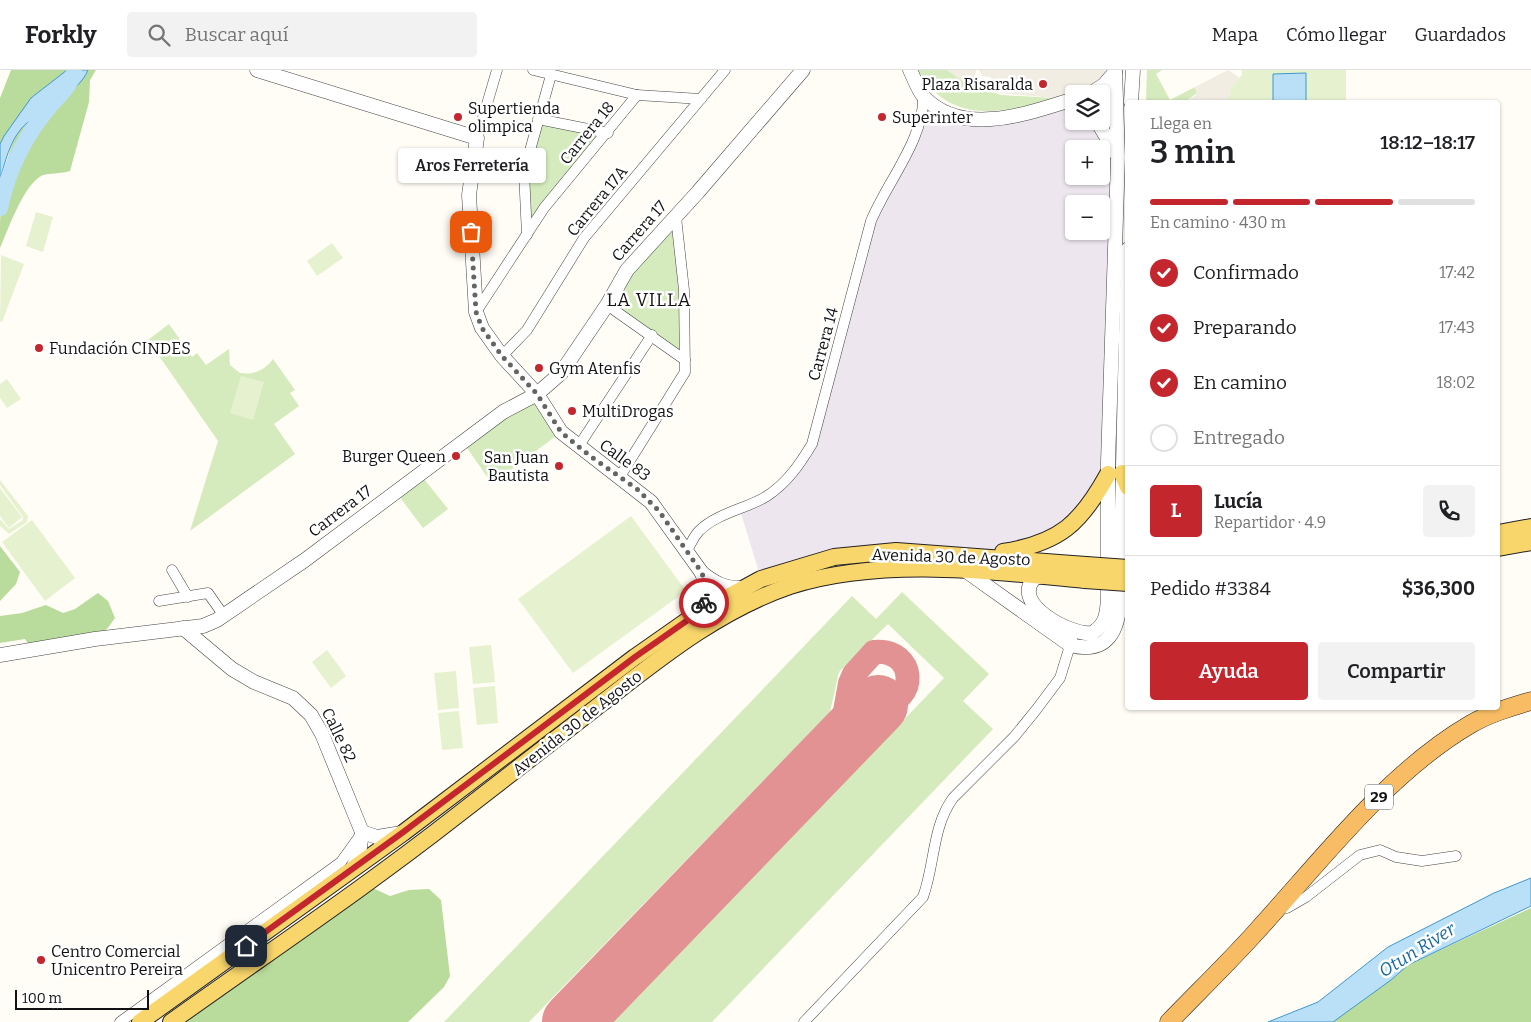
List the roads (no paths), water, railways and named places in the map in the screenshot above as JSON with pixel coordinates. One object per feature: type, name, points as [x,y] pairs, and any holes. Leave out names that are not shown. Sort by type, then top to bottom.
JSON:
[{"type":"highway","name":"29","points":[[1169,1022],[1256,932],[1280,903],[1401,776],[1429,752],[1472,724],[1531,701]]},
{"type":"highway","name":"29","points":[[1256,932],[1288,908],[1402,788],[1422,771],[1463,741],[1531,712]]},
{"type":"main road","points":[[966,563],[1050,538],[1082,517],[1092,504],[1119,478]]},
{"type":"main road","points":[[1500,533],[1531,528]]},
{"type":"main road","points":[[1500,548],[1531,542]]},
{"type":"main road","name":"Avenida 30 de Agosto","points":[[140,1022],[402,833],[635,657],[695,615],[742,588],[788,569],[834,557],[896,551],[1042,576],[1125,568]]},
{"type":"main road","name":"Avenida 30 de Agosto","points":[[171,1022],[415,849],[644,670],[728,613],[792,586],[838,574],[966,563],[1085,572],[1125,582]]},
{"type":"street","points":[[257,70],[477,138]]},
{"type":"street","name":"Calle 83","points":[[497,70],[477,138],[469,195],[476,312],[482,328],[502,356],[537,394],[561,432],[651,502],[702,573],[718,585],[742,588]]},
{"type":"street","points":[[533,70],[637,95],[701,98]]},
{"type":"street","name":"Carrera 17A","points":[[502,356],[527,330],[584,238],[725,70]]},
{"type":"street","name":"Carrera 17","points":[[0,655],[203,626],[224,616],[305,560],[503,412],[537,394],[561,373],[607,305],[627,270],[676,217],[803,70]]},
{"type":"street","points":[[910,70],[923,96],[942,110],[972,119],[986,119],[1038,110],[1065,108]]},
{"type":"street","points":[[1131,100],[1133,70]]},
{"type":"street","points":[[1104,85],[1115,71]]},
{"type":"street","points":[[1042,576],[1030,582],[1028,596],[1031,602],[1082,648],[1096,646],[1107,640],[1115,629],[1119,617],[1118,157],[1115,71]]},
{"type":"street","points":[[527,235],[524,172],[551,75]]},
{"type":"street","name":"Carrera 18","points":[[476,312],[544,208],[637,95]]},
{"type":"street","name":"Carrera 14","points":[[687,550],[699,531],[707,524],[756,502],[779,487],[801,462],[812,444],[871,221],[886,187],[908,151],[921,121],[923,96]]},
{"type":"street","points":[[1038,110],[1065,102]]},
{"type":"street","points":[[538,119],[608,132]]},
{"type":"street","points":[[1102,130],[1118,157]]},
{"type":"street","points":[[620,478],[685,372],[684,290],[676,217]]},
{"type":"street","points":[[607,305],[685,360]]},
{"type":"street","points":[[1119,478],[1125,325]]},
{"type":"street","points":[[578,447],[652,336]]},
{"type":"street","points":[[966,563],[1072,639]]},
{"type":"street","points":[[172,570],[188,597]]},
{"type":"street","name":"Calle 83","points":[[695,615],[707,596],[702,573]]},
{"type":"street","points":[[159,601],[208,593],[224,616]]},
{"type":"street","name":"Calle 82","points":[[183,628],[232,669],[254,682],[292,698],[306,708],[322,734],[362,832]]},
{"type":"street","points":[[804,1022],[923,897],[930,873],[937,829],[946,807],[952,798],[1014,737],[1060,678],[1072,639]]},
{"type":"street","points":[[362,832],[378,837],[402,833]]},
{"type":"street","points":[[352,869],[359,855],[362,832]]},
{"type":"street","points":[[120,1022],[342,862],[352,850],[362,832]]},
{"type":"street","points":[[1288,908],[1306,898],[1360,855],[1370,851],[1380,850],[1396,857],[1422,861],[1456,856]]},
{"type":"water","points":[[67,70],[88,70],[76,87],[38,114],[21,129],[11,146],[0,179],[0,144],[4,136],[31,98]]},
{"type":"water","points":[[1306,73],[1306,100],[1273,100],[1273,74]]},
{"type":"water","name":"Otun River","points":[[1531,878],[1531,906],[1408,965],[1391,980],[1333,1022],[1268,1022],[1318,1002],[1388,947],[1494,893]]},
{"type":"waterway","points":[[0,208],[3,194],[19,153],[42,116],[69,84],[74,70]]},
{"type":"place","name":"Plaza Risaralda","points":[[1043,84]]},
{"type":"place","name":"Supertienda olimpica","points":[[458,117]]},
{"type":"place","name":"Superinter","points":[[882,117]]},
{"type":"place","name":"Aros Ferretería","points":[[471,232]]},
{"type":"place","name":"Fundación CINDES","points":[[39,348]]},
{"type":"place","name":"Gym Atenfis","points":[[539,368]]},
{"type":"place","name":"MultiDrogas","points":[[572,411]]},
{"type":"place","name":"Burger Queen","points":[[456,456]]},
{"type":"place","name":"San Juan Bautista","points":[[559,466]]},
{"type":"place","name":"Centro Comercial Unicentro Pereira","points":[[41,960]]},
{"type":"district","name":"LA VILLA","points":[[649,300]]}]
